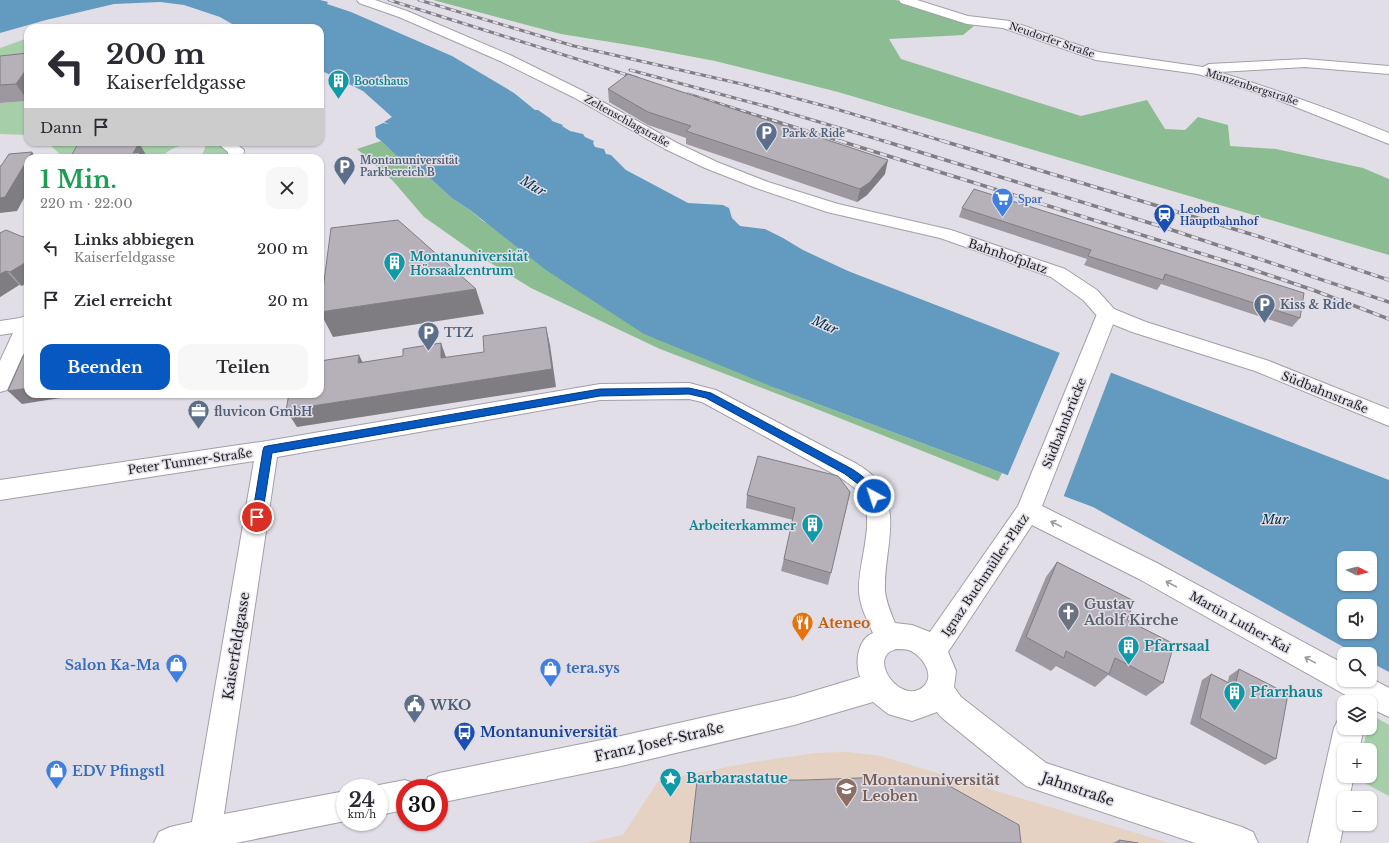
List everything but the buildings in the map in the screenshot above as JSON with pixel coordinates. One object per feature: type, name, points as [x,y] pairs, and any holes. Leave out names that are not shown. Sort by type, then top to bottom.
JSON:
[{"type":"street","name":"Zeltenschlagstraße","points":[[364,0],[403,14],[505,58],[578,94],[665,142],[711,165],[762,185],[833,208],[896,223]]},
{"type":"street","name":"Neudorfer Straße","points":[[906,0],[967,20],[1005,24],[1096,56],[1200,70]]},
{"type":"street","name":"Münzenbergstraße","points":[[1200,70],[1246,65],[1305,63],[1389,70]]},
{"type":"street","name":"Münzenbergstraße","points":[[1200,70],[1278,94],[1389,139]]},
{"type":"street","points":[[230,146],[236,150],[236,154]]},
{"type":"street","name":"Bahnhofplatz","points":[[896,223],[945,234],[1058,273],[1090,295],[1107,314],[1139,327],[1262,366]]},
{"type":"street","name":"Südbahnbrücke","points":[[1031,503],[1107,314]]},
{"type":"street","points":[[0,328],[24,324]]},
{"type":"street","points":[[0,384],[24,332]]},
{"type":"street","name":"Südbahnstraße","points":[[1262,366],[1389,418]]},
{"type":"street","name":"Peter Tunner-Straße","points":[[0,490],[267,450],[600,392],[689,391],[708,396],[849,471],[865,484],[874,496],[880,510],[872,592],[878,617],[888,637]]},
{"type":"street","name":"Kaiserfeldgasse","points":[[205,839],[267,450]]},
{"type":"street","name":"Ignaz Buchmüller-Platz","points":[[932,650],[942,640],[1031,503]]},
{"type":"street","name":"Martin Luther-Kai","points":[[1031,503],[1059,526],[1200,599],[1337,679]]},
{"type":"street","points":[[907,636],[921,642],[932,650],[938,660],[942,672],[942,680],[938,692],[933,698],[923,704],[913,706],[900,704],[884,695],[875,684],[869,666],[870,654],[878,643],[888,637],[907,636]]},
{"type":"street","name":"Franz Josef-Straße","points":[[448,786],[621,751],[786,712],[863,692],[875,684]]},
{"type":"street","name":"Martin Luther-Kai","points":[[1351,687],[1389,703]]},
{"type":"street","name":"Jahnstraße","points":[[938,692],[951,707],[1037,775],[1242,843]]},
{"type":"street","points":[[1324,843],[1337,783]]},
{"type":"street","points":[[170,843],[205,839],[254,824],[336,808]]},
{"type":"shaded area","name":"Montanuniversität Leoben","points":[[848,752],[881,756],[1169,843],[586,843],[623,835],[659,780],[754,762],[816,753]]},
{"type":"green space","points":[[433,0],[896,0],[974,26],[963,35],[889,39],[901,59],[1081,116],[1147,100],[1165,129],[1185,130],[1198,117],[1228,125],[1230,146],[1276,149],[1363,168],[1389,179],[1389,255],[838,92],[715,61],[561,34]]},
{"type":"green space","points":[[24,39],[24,71],[0,74],[0,48]]},
{"type":"green space","points":[[24,101],[24,135],[0,134],[0,103]]},
{"type":"green space","points":[[381,141],[401,160],[422,171],[453,199],[483,221],[778,389],[1002,473],[998,481],[660,349],[531,288],[478,255],[424,217],[393,181],[357,149]]},
{"type":"green space","points":[[51,146],[180,146],[164,154],[60,154]]},
{"type":"green space","points":[[206,146],[227,146],[232,154],[203,154]]},
{"type":"green space","points":[[1377,718],[1389,725],[1389,796],[1365,783],[1377,783],[1377,743],[1364,743],[1366,735],[1377,735]]},
{"type":"water","name":"Mur","points":[[0,0],[320,0],[328,2],[327,4],[351,12],[452,56],[514,93],[535,110],[538,110],[552,121],[563,125],[562,126],[570,131],[583,134],[585,137],[594,141],[593,143],[595,147],[604,149],[606,154],[611,155],[626,170],[688,203],[723,205],[729,208],[732,218],[740,226],[765,229],[803,250],[848,271],[1389,480],[1389,672],[1377,666],[1377,647],[1343,647],[1093,507],[778,389],[644,334],[546,270],[470,210],[453,199],[422,171],[401,160],[376,137],[375,127],[383,123],[389,124],[384,122],[392,117],[363,91],[324,72],[324,24],[232,24],[220,17],[184,5],[160,2],[114,4],[32,24],[24,24],[24,26],[0,33]]},
{"type":"pier","points":[[1061,350],[1112,370],[1063,498],[1007,477]]},
{"type":"railway","points":[[389,0],[637,78]]},
{"type":"railway","points":[[419,0],[574,46],[742,84],[836,109],[946,142]]},
{"type":"railway","points":[[630,70],[772,108],[887,142]]},
{"type":"railway","points":[[688,94],[843,142]]},
{"type":"railway","points":[[840,141],[1251,269],[1313,290],[1389,319]]},
{"type":"railway","points":[[884,141],[1166,228],[1389,302]]},
{"type":"railway","points":[[943,141],[1257,236],[1389,280]]},
{"type":"place","name":"Bootshaus","points":[[338,100]]},
{"type":"place","name":"Park & Ride","points":[[766,152]]},
{"type":"place","name":"Montanuniversität Parkbereich B","points":[[345,186]]},
{"type":"place","name":"Spar","points":[[1002,218]]},
{"type":"place","name":"Leoben Hauptbahnhof","points":[[1165,234]]},
{"type":"place","name":"Montanuniversität Hörsaalzentrum","points":[[394,282]]},
{"type":"place","name":"Kiss & Ride","points":[[1264,324]]},
{"type":"place","name":"TTZ","points":[[429,352]]},
{"type":"place","name":"fluvicon GmbH","points":[[198,430]]},
{"type":"place","name":"Arbeiterkammer","points":[[812,544]]},
{"type":"place","name":"Gustav Adolf Kirche","points":[[1068,632]]},
{"type":"place","name":"Ateneo","points":[[803,642]]},
{"type":"place","name":"Pfarrsaal","points":[[1129,666]]},
{"type":"place","name":"Salon Ka-Ma","points":[[176,684]]},
{"type":"place","name":"tera.sys","points":[[551,688]]},
{"type":"place","name":"Pfarrhaus","points":[[1234,712]]},
{"type":"place","name":"WKO","points":[[415,724]]},
{"type":"place","name":"Montanuniversität","points":[[464,752]]},
{"type":"place","name":"EDV Pfingstl","points":[[57,790]]},
{"type":"place","name":"Barbarastatue","points":[[671,798]]},
{"type":"place","name":"Montanuniversität Leoben","points":[[847,808]]},
{"type":"route","points":[[257,517],[267,450],[600,392],[664,390],[689,391],[708,396],[849,471],[865,484],[874,496]]}]
